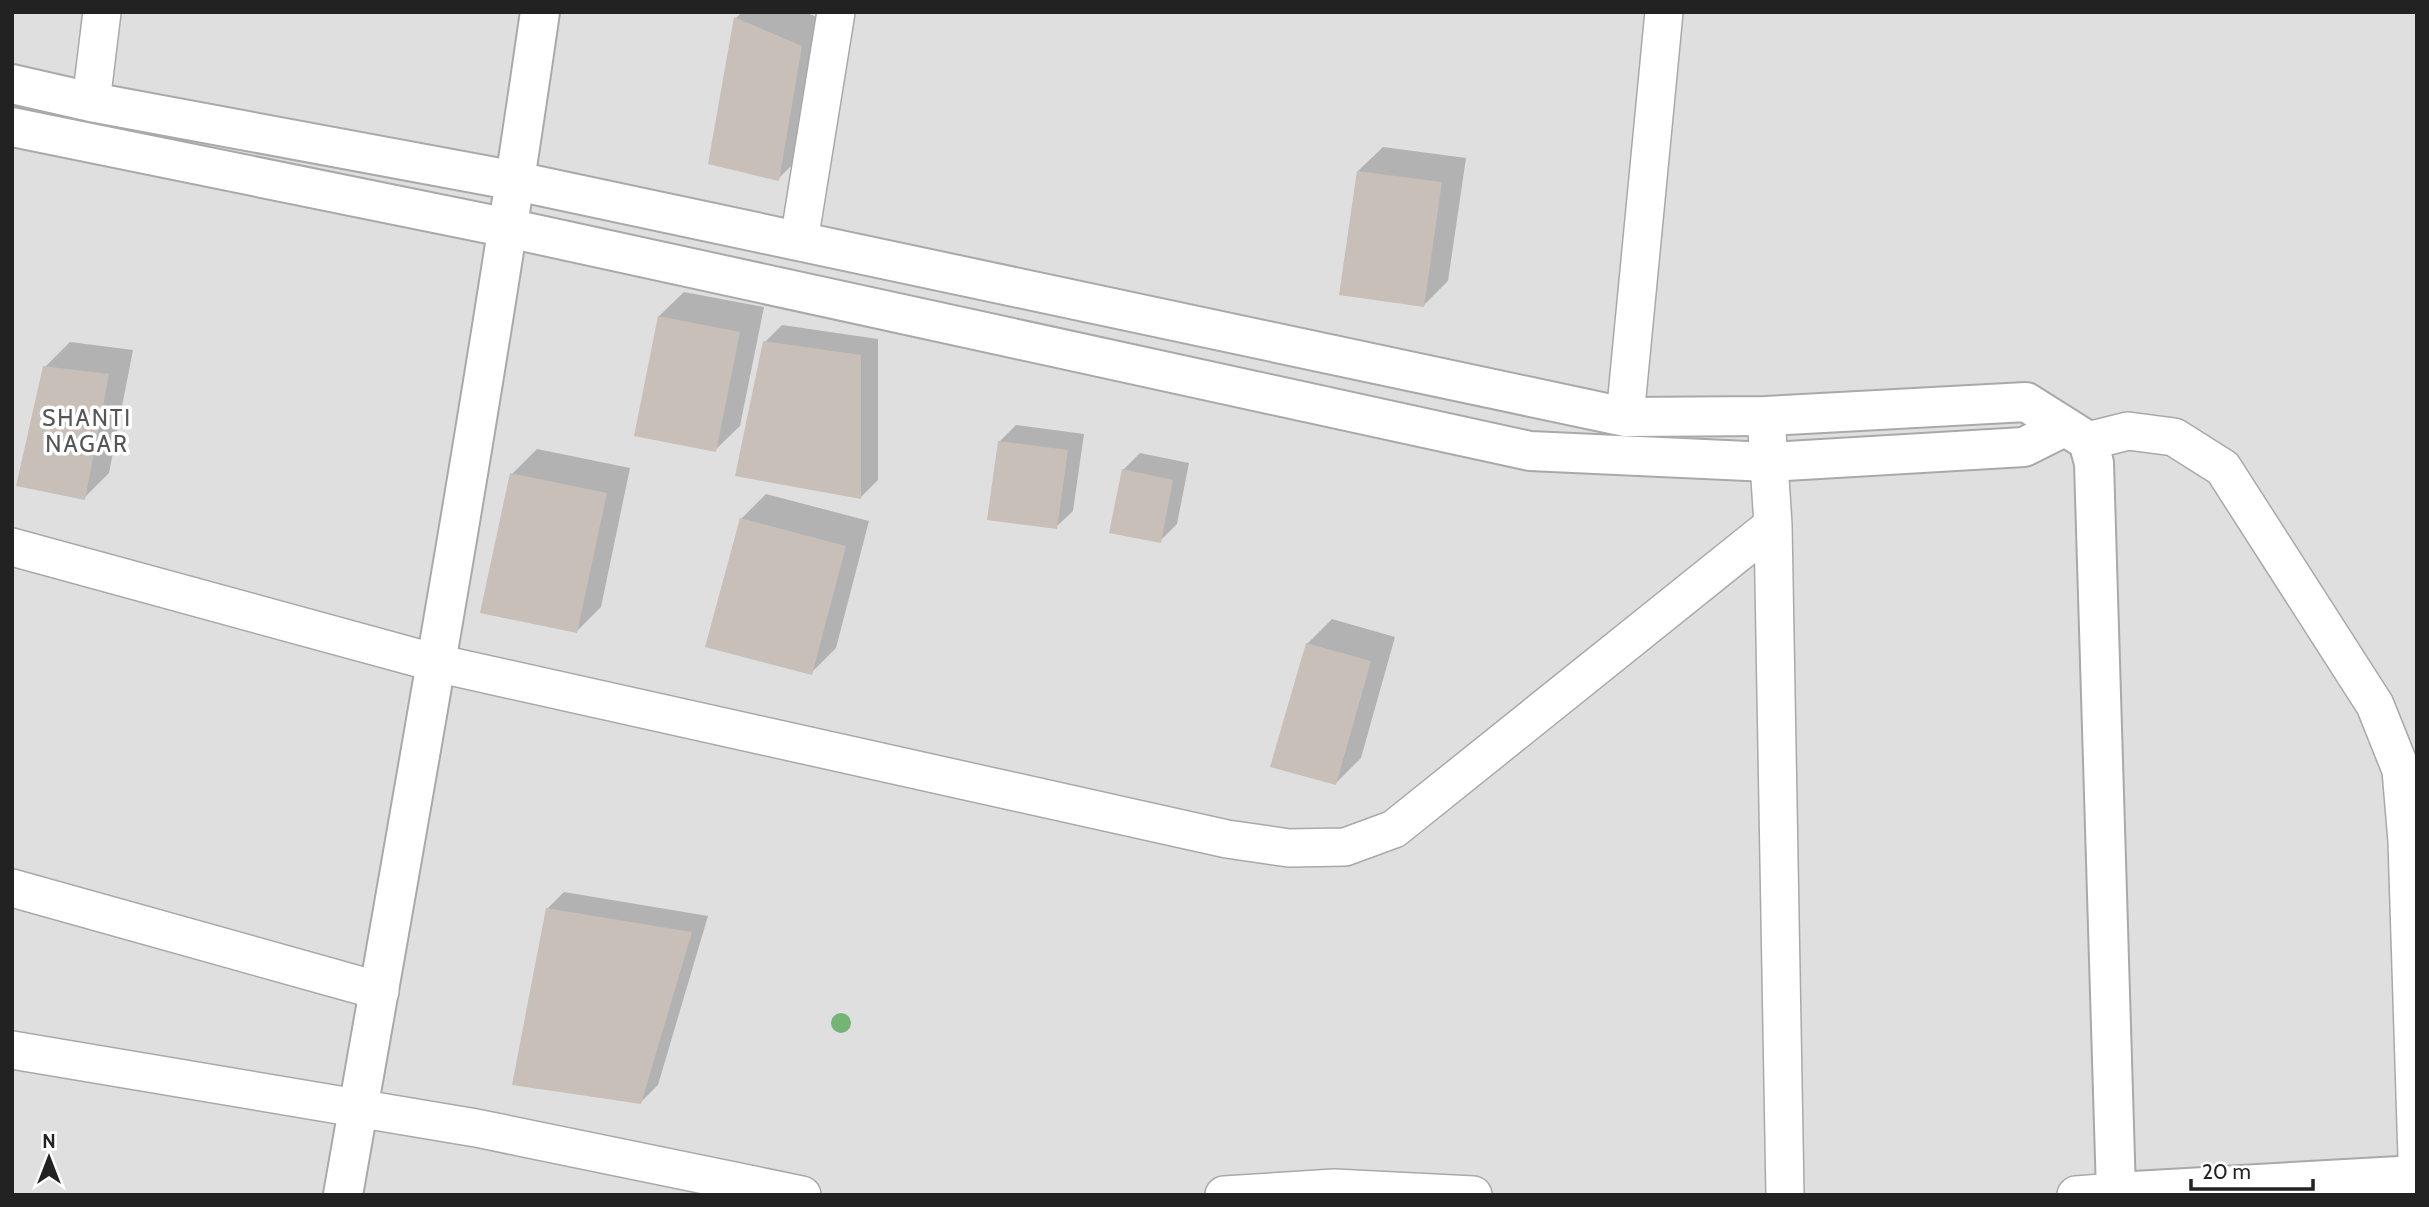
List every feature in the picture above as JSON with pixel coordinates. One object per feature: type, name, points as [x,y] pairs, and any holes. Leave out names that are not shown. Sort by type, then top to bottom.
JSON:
[{"type":"street","points":[[91,102],[102,12]]},
{"type":"street","points":[[343,1195],[436,663],[516,181],[540,12]]},
{"type":"street","points":[[799,241],[836,12]]},
{"type":"street","points":[[1625,417],[1664,12]]},
{"type":"street","points":[[12,84],[91,102],[516,181],[1625,417],[1766,416],[2026,402],[2076,434],[2094,463],[2116,1192]]},
{"type":"street","points":[[12,127],[508,228],[1530,451],[1769,462],[2024,447],[2076,434],[2128,431],[2174,437],[2223,468],[2375,705],[2401,770],[2406,829],[2417,1157]]},
{"type":"street","points":[[1766,416],[1773,525],[1785,1195]]},
{"type":"street","points":[[12,547],[436,663],[1227,839],[1289,848],[1345,847],[1394,830],[1773,525]]},
{"type":"street","points":[[12,888],[380,991]]},
{"type":"street","points":[[12,1050],[476,1128],[802,1195]]},
{"type":"street","points":[[2076,1195],[2417,1175]]},
{"type":"street","points":[[1224,1195],[1334,1188],[1473,1195]]},
{"type":"shaded area","points":[[12,12],[2417,12],[2417,1195],[12,1195]]},
{"type":"building","points":[[734,17],[802,46],[779,181],[708,164]]},
{"type":"building","points":[[1357,171],[1442,182],[1424,307],[1339,295]]},
{"type":"building","points":[[658,316],[740,332],[716,452],[634,436]]},
{"type":"building","points":[[763,341],[861,355],[861,499],[735,476]]},
{"type":"building","points":[[43,366],[109,374],[85,500],[16,486]]},
{"type":"building","points":[[998,441],[1068,450],[1057,529],[987,520]]},
{"type":"building","points":[[1122,469],[1173,480],[1161,543],[1109,533]]},
{"type":"building","points":[[510,473],[607,493],[577,633],[480,613]]},
{"type":"building","points":[[740,518],[846,546],[812,675],[705,647]]},
{"type":"building","points":[[1306,643],[1371,661],[1336,785],[1270,767]]},
{"type":"building","points":[[546,908],[692,932],[641,1104],[512,1085]]},
{"type":"district","name":"SHANTI NAGAR","points":[[87,431]]}]
